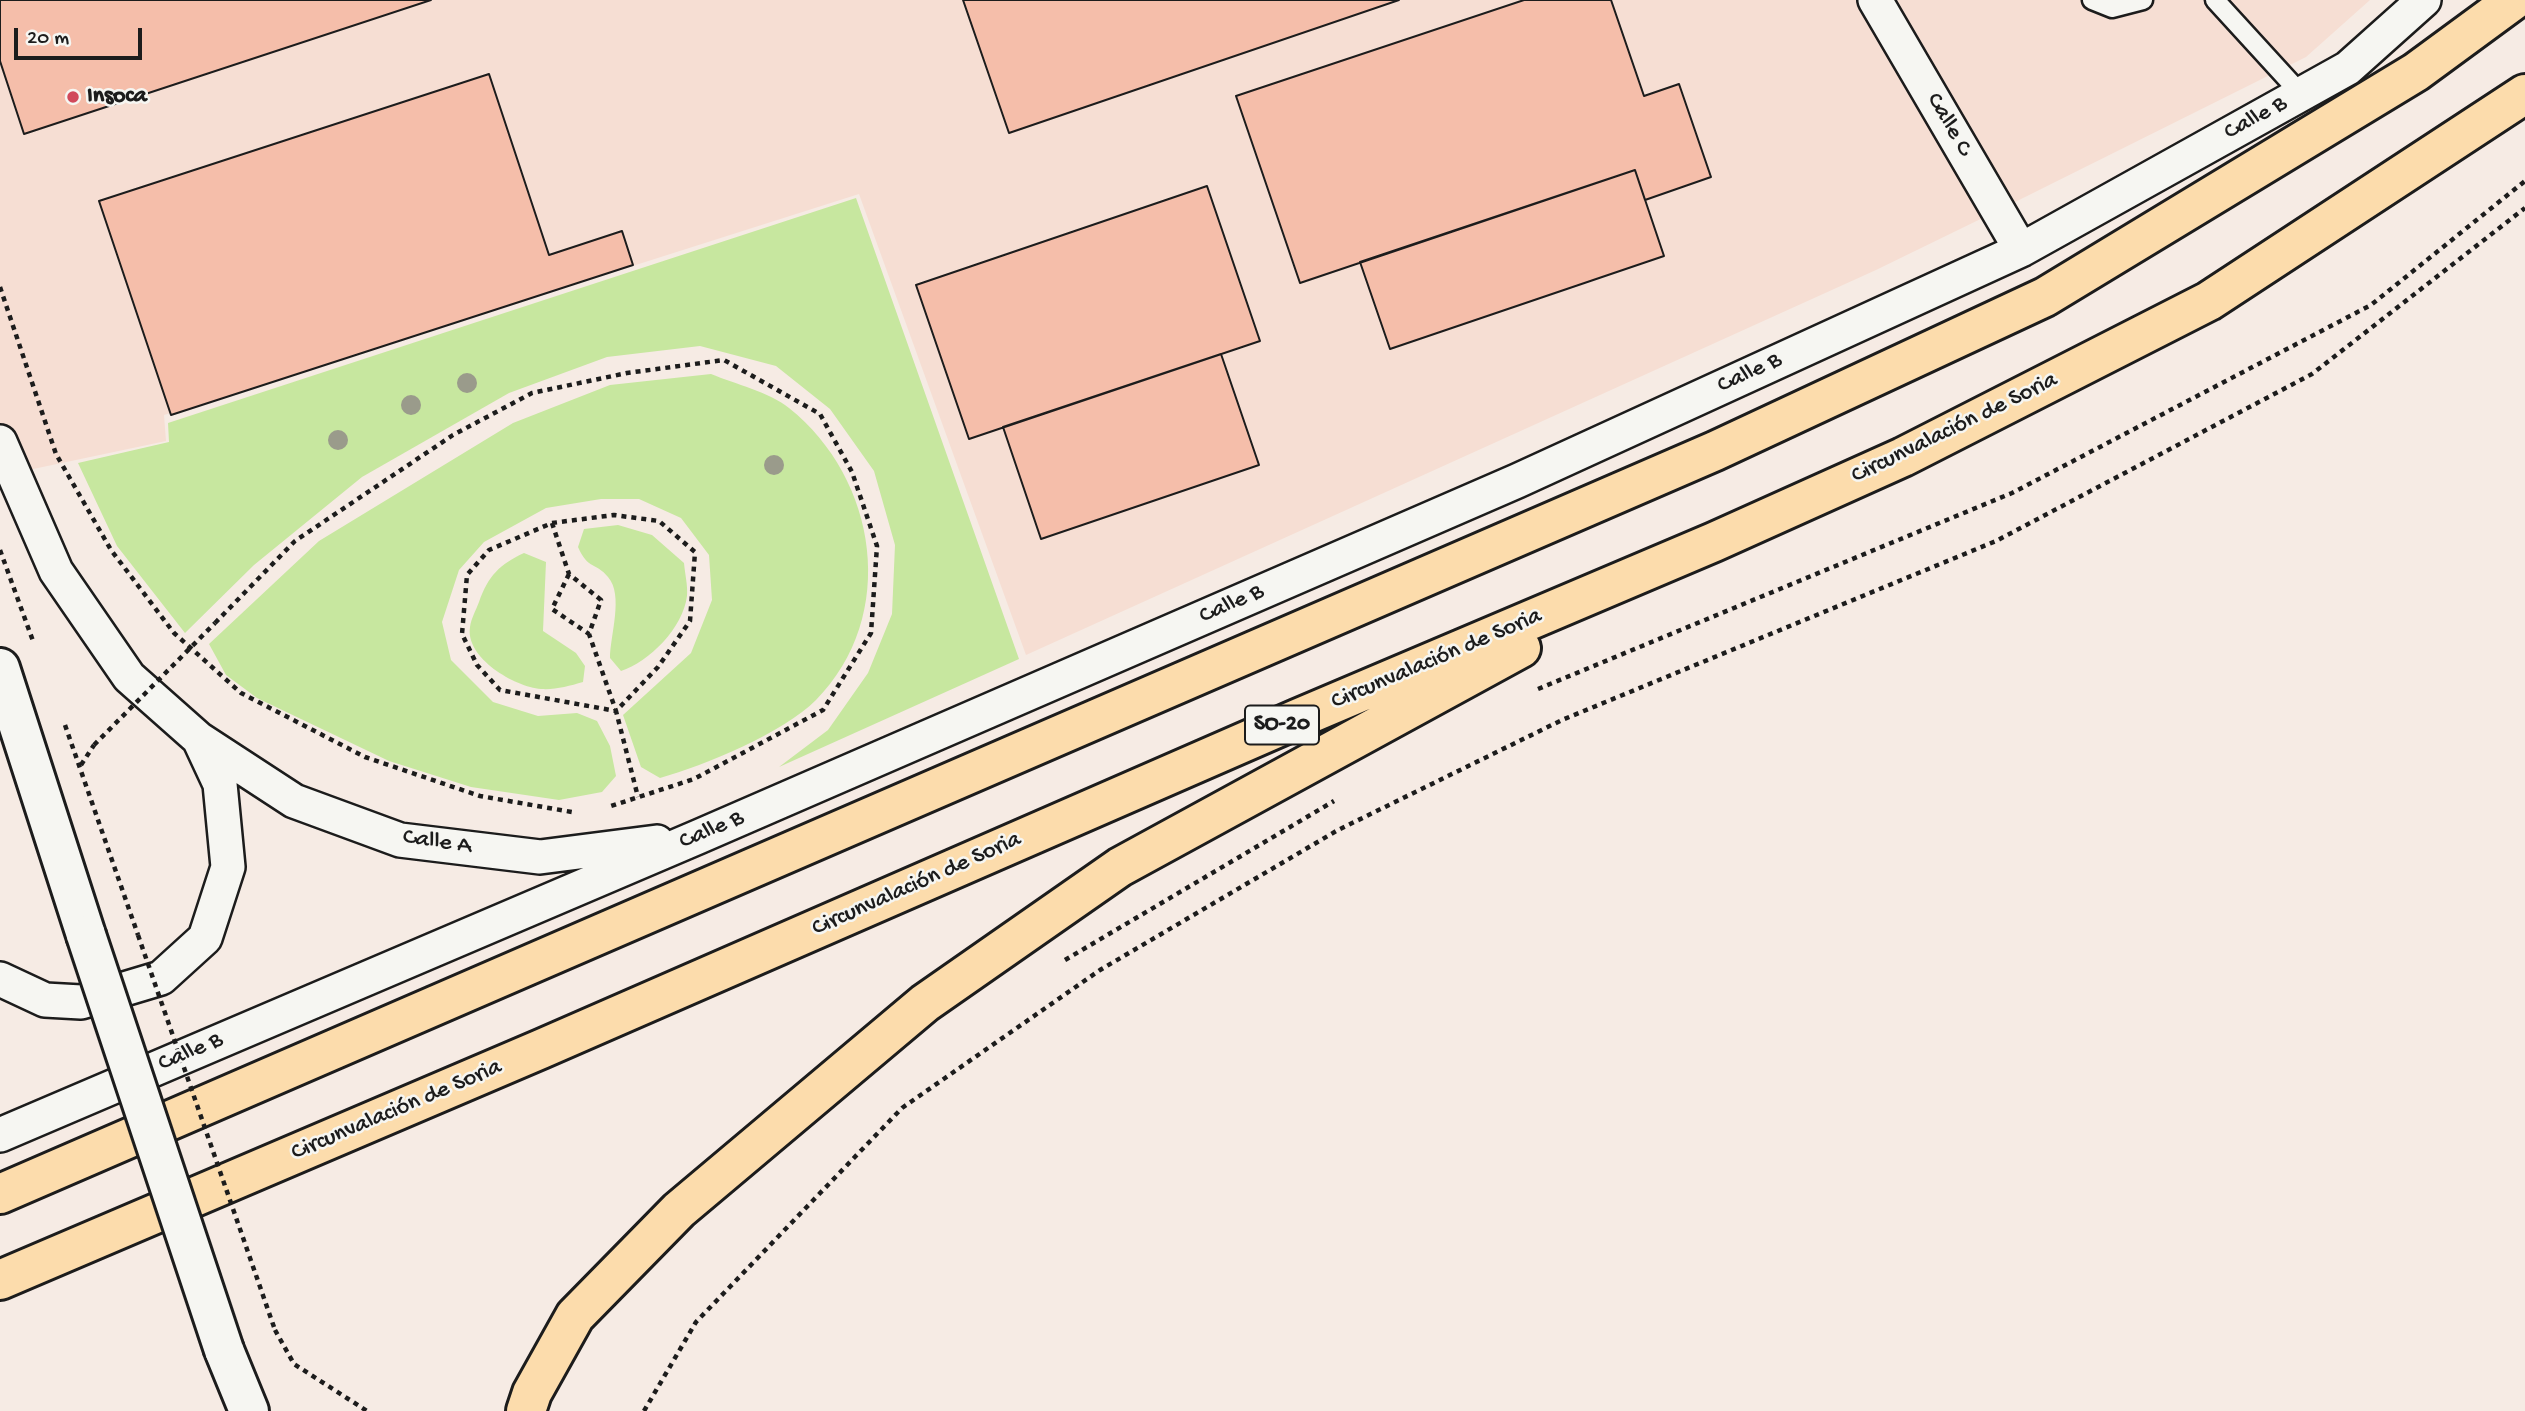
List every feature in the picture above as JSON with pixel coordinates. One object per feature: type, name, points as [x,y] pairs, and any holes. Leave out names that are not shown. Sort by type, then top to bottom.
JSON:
[{"type":"highway","points":[[0,1194],[1715,451],[2045,297],[2416,72],[2514,0]]},
{"type":"highway","name":"Circunvalación de Soria","points":[[0,1280],[1714,542],[1903,457],[2209,301],[2525,94]]},
{"type":"highway","points":[[526,1411],[532,1393],[575,1316],[679,1210],[925,1003],[1121,867],[1714,542]]},
{"type":"street","name":"Calle C","points":[[1875,0],[2021,250]]},
{"type":"street","name":"Calle B","points":[[0,1135],[698,837],[1517,481],[2021,250],[2348,68],[2424,0]]},
{"type":"street","name":"Calle A","points":[[0,442],[56,571],[129,677],[199,739],[294,800],[400,839],[540,857],[698,837]]},
{"type":"street","points":[[0,668],[224,1350],[249,1411]]},
{"type":"street","name":"Calle A","points":[[0,979],[45,1000],[81,1002],[161,978],[205,938],[228,867],[220,784],[199,739]]},
{"type":"lane","points":[[2092,0],[2112,8],[2143,0]]},
{"type":"lane","points":[[2215,0],[2301,94]]},
{"type":"path","points":[[1530,692],[2012,493],[2371,304],[2525,181]]},
{"type":"path","points":[[644,1411],[696,1322],[902,1108],[1100,970],[1338,830],[1537,732],[1996,541],[2312,374],[2525,208]]},
{"type":"path","points":[[0,287],[56,454],[111,550],[174,633],[241,693],[365,757],[480,796],[585,814]]},
{"type":"path","points":[[367,1411],[294,1364],[275,1329],[97,822],[81,765],[94,745],[295,541],[453,435],[532,393],[627,373],[723,360],[820,414],[845,461],[877,546],[871,633],[823,710],[694,779],[598,810]]},
{"type":"path","points":[[614,515],[659,521],[695,552],[690,621],[658,667],[616,711],[499,690],[477,665],[462,634],[467,575],[489,550],[552,523],[614,515]]},
{"type":"path","points":[[552,523],[569,574],[601,600],[589,634]]},
{"type":"path","points":[[569,574],[552,609],[589,634],[616,711],[638,797]]},
{"type":"path","points":[[1060,962],[1336,800]]},
{"type":"shaded area","points":[[0,0],[2370,0],[2306,57],[1876,270],[1026,655],[859,194],[164,415],[166,441],[0,476]]},
{"type":"green space","points":[[856,198],[1019,659],[779,767],[828,730],[868,673],[892,614],[895,545],[874,471],[830,409],[776,366],[700,346],[607,357],[509,393],[362,477],[254,565],[185,633],[117,546],[78,463],[169,442],[168,423]]},
{"type":"green space","points":[[711,374],[762,393],[789,408],[819,437],[842,472],[859,509],[867,549],[867,589],[859,629],[842,666],[816,700],[784,724],[721,756],[660,778],[641,767],[623,715],[691,653],[712,600],[709,555],[681,518],[639,499],[601,499],[546,508],[484,542],[459,570],[442,622],[451,660],[493,702],[538,716],[577,713],[597,721],[610,746],[616,776],[602,792],[559,800],[471,787],[389,761],[257,698],[226,675],[209,644],[319,541],[513,423],[610,385]]},
{"type":"green space","points":[[618,525],[652,535],[684,563],[687,592],[679,620],[663,642],[643,660],[621,671],[610,658],[616,605],[613,585],[604,572],[585,559],[578,547],[584,529]]},
{"type":"green space","points":[[524,553],[546,562],[543,631],[576,653],[585,666],[583,682],[552,689],[530,687],[494,669],[475,649],[470,627],[486,585],[502,566]]},
{"type":"building","name":"Insoca","points":[[0,0],[431,0],[24,134],[0,61]]},
{"type":"building","points":[[963,0],[1399,0],[1009,133]]},
{"type":"building","points":[[1524,0],[1611,0],[1644,96],[1679,84],[1711,177],[1645,200],[1635,170],[1300,283],[1236,96]]},
{"type":"building","points":[[489,74],[549,255],[622,231],[633,265],[171,415],[99,201]]},
{"type":"building","points":[[1635,170],[1664,256],[1390,349],[1360,262]]},
{"type":"building","points":[[1207,186],[1260,341],[969,439],[916,285]]},
{"type":"building","points":[[1221,354],[1259,465],[1041,539],[1003,427]]},
{"type":"place","name":"Insoca","points":[[73,97]]}]
